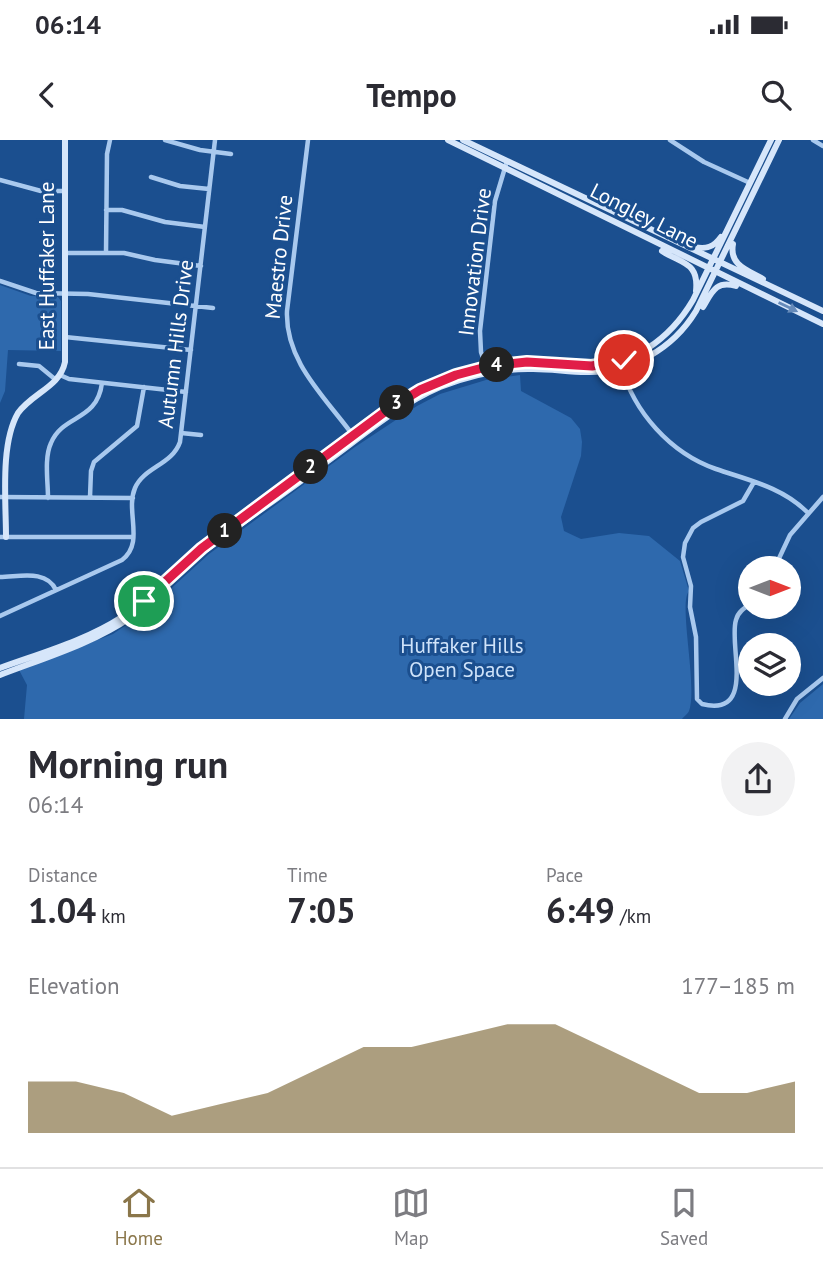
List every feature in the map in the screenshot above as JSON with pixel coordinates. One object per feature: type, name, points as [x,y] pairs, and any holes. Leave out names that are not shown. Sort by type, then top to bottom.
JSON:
[{"type":"main road","name":"East Huffaker Lane","points":[[3,537],[3,455],[8,434],[19,413],[34,397],[59,378],[65,362],[65,140]]},
{"type":"main road","name":"Longley Lane","points":[[448,140],[674,241],[752,290],[823,324]]},
{"type":"main road","name":"Longley Lane","points":[[463,140],[650,240],[785,293],[823,311]]},
{"type":"main road","points":[[771,140],[738,226],[732,250],[735,261],[785,293]]},
{"type":"main road","points":[[674,241],[699,248],[713,246],[719,240],[734,209],[754,185],[779,140]]},
{"type":"main road","points":[[690,321],[742,200]]},
{"type":"main road","points":[[0,668],[92,634],[123,617],[150,596],[190,557],[420,390],[456,375],[486,367],[527,362],[592,366],[621,364],[646,350],[663,338],[682,318],[738,226]]},
{"type":"main road","points":[[650,240],[693,268],[697,284],[693,300]]},
{"type":"main road","points":[[0,675],[88,640],[125,621],[150,602],[197,558],[355,438],[414,400],[473,376],[516,369],[586,372],[621,364],[657,352],[701,310],[719,285],[728,284],[752,290]]},
{"type":"street","points":[[106,253],[107,154],[110,140]]},
{"type":"street","points":[[165,140],[231,154]]},
{"type":"street","name":"Autumn Hills Drive","points":[[133,498],[139,481],[176,452],[181,433],[215,140]]},
{"type":"street","name":"Maestro Drive","points":[[308,140],[287,311],[288,334],[297,360],[355,438]]},
{"type":"street","points":[[670,140],[704,162],[754,185]]},
{"type":"street","points":[[813,140],[823,146]]},
{"type":"street","name":"Innovation Drive","points":[[486,367],[480,331],[495,201],[506,164]]},
{"type":"street","points":[[151,177],[180,186],[209,189]]},
{"type":"street","points":[[0,180],[41,191],[65,191]]},
{"type":"street","points":[[106,210],[122,210],[165,222],[205,227]]},
{"type":"street","points":[[65,253],[130,253],[155,260],[201,266]]},
{"type":"street","points":[[0,281],[30,292],[213,308]]},
{"type":"street","points":[[65,337],[191,350]]},
{"type":"street","points":[[19,364],[37,365],[59,378],[186,392]]},
{"type":"street","points":[[621,364],[642,411],[668,440],[702,463],[783,494],[807,512]]},
{"type":"street","points":[[48,498],[48,453],[51,443],[61,430],[95,406],[102,383]]},
{"type":"street","points":[[90,498],[94,462],[134,430],[141,416],[144,387]]},
{"type":"street","points":[[181,433],[201,435]]},
{"type":"street","points":[[738,617],[735,625],[738,676],[733,692],[724,704],[702,704],[697,699],[696,637],[690,607],[691,586],[683,557],[685,543],[693,528],[701,522],[743,501],[754,482]]},
{"type":"street","points":[[780,556],[786,541],[801,520],[823,497]]},
{"type":"street","points":[[0,616],[126,558],[133,548],[133,498],[3,498]]},
{"type":"street","points":[[3,537],[133,537]]},
{"type":"street","points":[[0,577],[41,577],[51,582],[56,591]]},
{"type":"street","points":[[785,719],[797,699],[823,678]]},
{"type":"green space","points":[[0,285],[31,296],[58,297],[61,301],[61,351],[8,350],[5,391],[0,403]]},
{"type":"green space","name":"Huffaker Hills Open Space","points":[[520,375],[521,391],[571,418],[580,429],[581,456],[561,517],[564,531],[581,539],[619,533],[649,536],[680,561],[689,591],[686,611],[691,684],[689,711],[682,719],[24,719],[27,685],[19,670],[113,634],[144,613],[209,554],[355,447],[417,406],[440,394],[486,380]]},
{"type":"green space","points":[[823,684],[823,719],[789,719],[800,703]]},
{"type":"route","points":[[144,601],[190,557],[386,411],[420,390],[456,375],[490,366],[527,362],[592,366],[624,360]]}]
